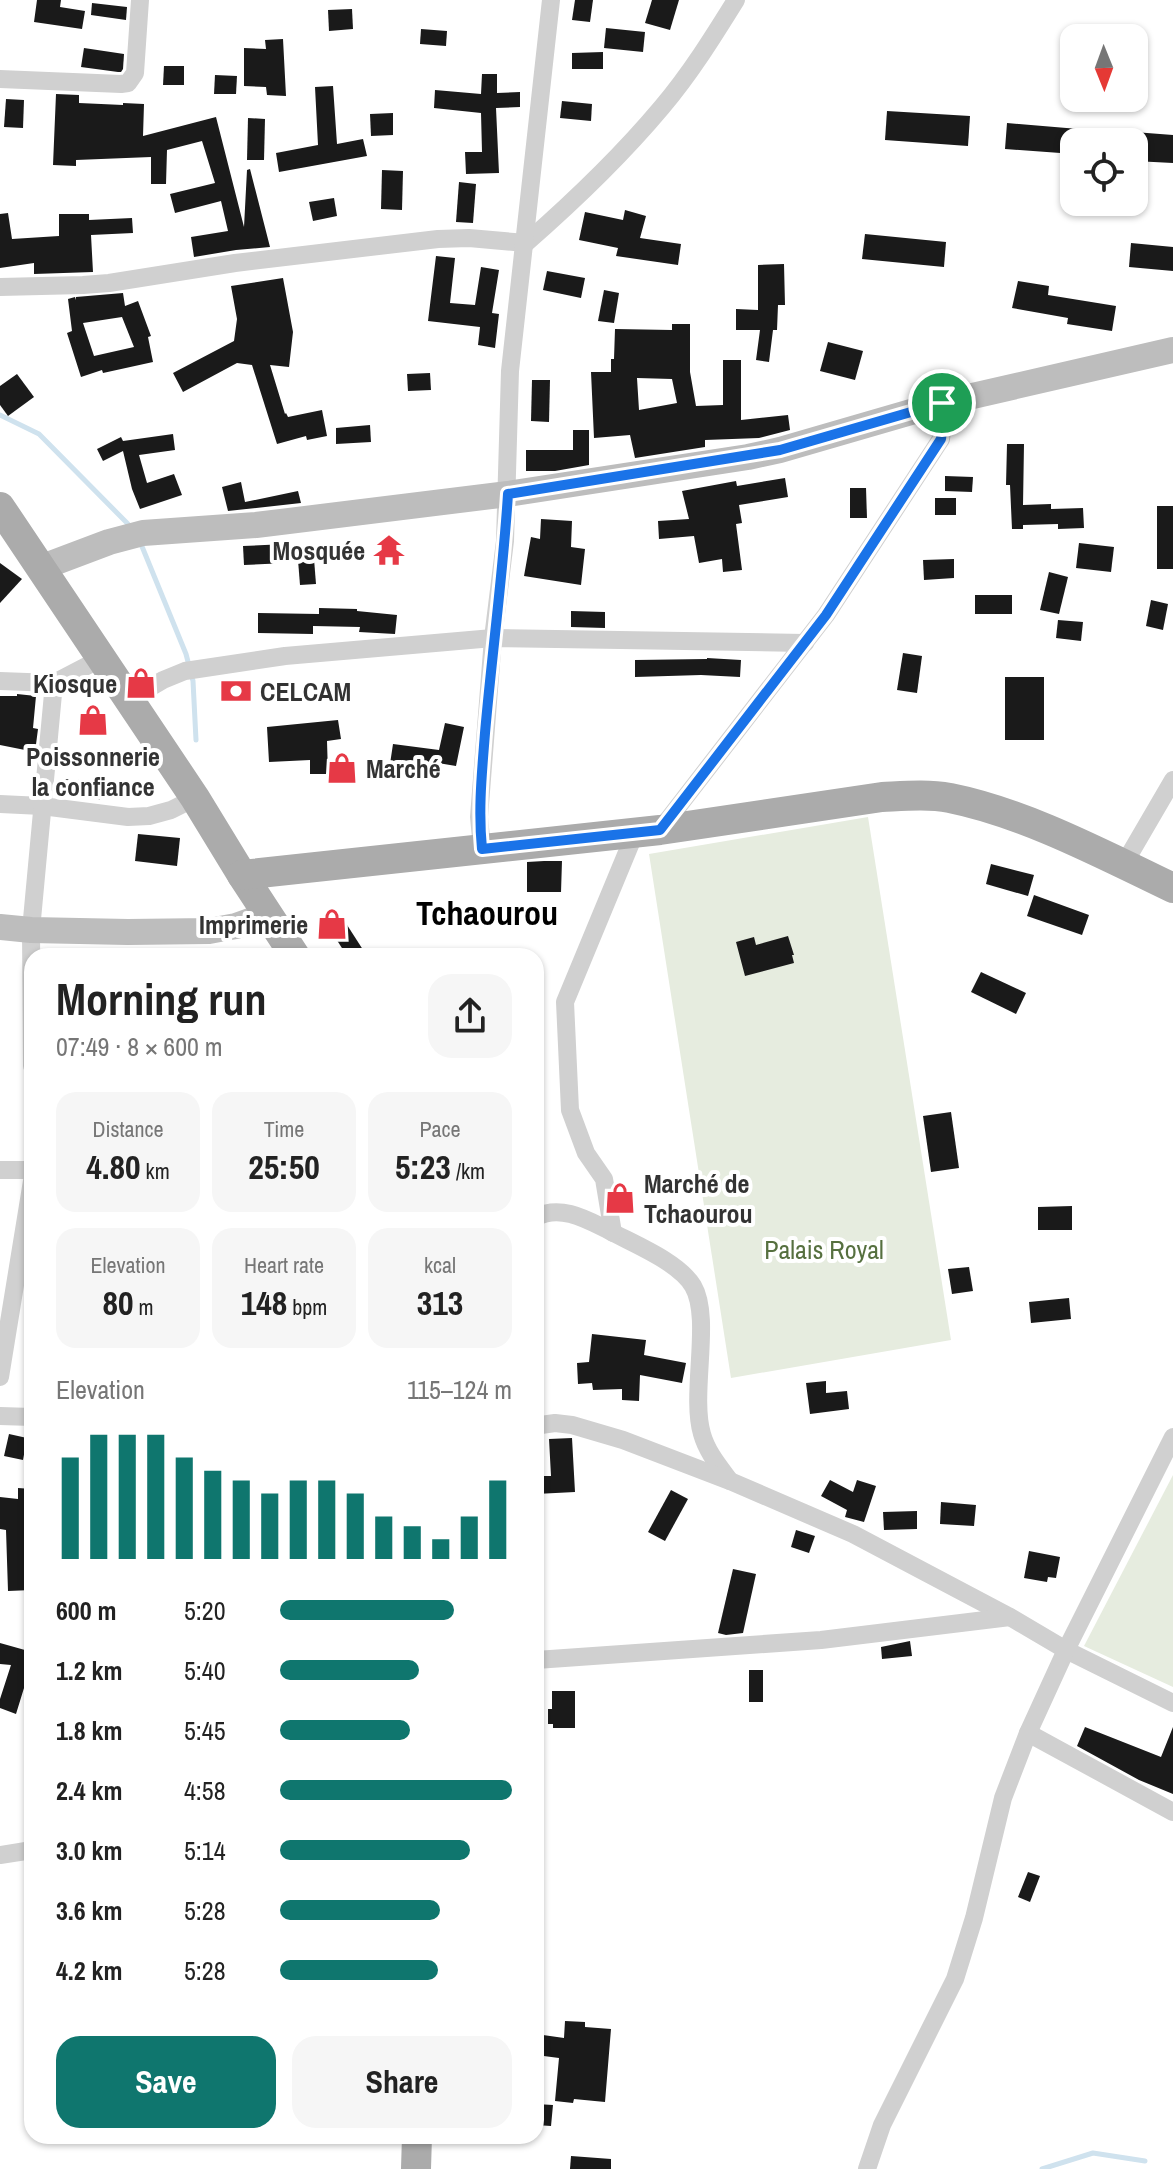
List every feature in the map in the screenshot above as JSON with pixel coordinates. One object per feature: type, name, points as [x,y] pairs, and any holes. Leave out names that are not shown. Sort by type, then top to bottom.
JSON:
[{"type":"main road","points":[[0,507],[195,798],[290,948]]},
{"type":"main road","points":[[242,875],[648,831],[882,797],[916,795],[948,798],[1016,818],[1173,888]]},
{"type":"main road","points":[[416,2169],[417,2144]]},
{"type":"street","points":[[0,79],[128,83],[135,73],[140,0]]},
{"type":"street","points":[[482,849],[479,817],[508,494],[510,371],[551,0]]},
{"type":"street","points":[[0,287],[109,283],[235,263],[438,239],[469,238],[526,243],[567,207],[662,108],[697,62],[736,0]]},
{"type":"street","points":[[40,568],[109,542],[143,533],[256,525],[508,494],[769,453],[942,403],[1173,350]]},
{"type":"street","points":[[613,1233],[604,1179],[586,1153],[570,1110],[565,1002],[648,831],[826,615],[941,439],[942,403]]},
{"type":"street","points":[[129,700],[185,671],[285,656],[493,638],[805,643]]},
{"type":"street","points":[[0,681],[54,683],[102,658]]},
{"type":"street","points":[[31,948],[54,683]]},
{"type":"street","points":[[1124,864],[1173,780]]},
{"type":"street","points":[[0,804],[128,817],[160,813],[195,798]]},
{"type":"street","points":[[0,927],[128,932],[209,931],[236,926],[269,914]]},
{"type":"street","points":[[0,1170],[24,1170]]},
{"type":"street","points":[[544,1214],[559,1212],[580,1216],[664,1260],[693,1287],[699,1302],[701,1322],[698,1398],[701,1432],[710,1454],[730,1481]]},
{"type":"street","points":[[0,1377],[24,1230]]},
{"type":"street","points":[[0,1416],[24,1417]]},
{"type":"street","points":[[544,1425],[572,1425],[623,1440],[730,1481],[853,1534],[1066,1650],[1173,1703]]},
{"type":"street","points":[[867,2169],[882,2125],[955,1979],[974,1918],[1003,1798],[1028,1733],[1173,1437]]},
{"type":"street","points":[[544,1659],[821,1640],[1010,1617]]},
{"type":"street","points":[[1028,1733],[1173,1812]]},
{"type":"street","points":[[0,1855],[24,1851]]},
{"type":"green space","name":"Palais Royal","points":[[868,817],[951,1340],[731,1378],[649,854]]},
{"type":"green space","points":[[1173,1475],[1173,1687],[1084,1646]]},
{"type":"building","points":[[37,0],[61,0],[60,7],[85,11],[82,29],[34,22]]},
{"type":"building","points":[[575,0],[593,0],[590,22],[572,20]]},
{"type":"building","points":[[652,0],[679,0],[670,30],[645,23]]},
{"type":"building","points":[[92,3],[127,7],[126,20],[91,15]]},
{"type":"building","points":[[352,9],[353,29],[329,31],[328,10]]},
{"type":"building","points":[[606,28],[645,32],[643,52],[604,48]]},
{"type":"building","points":[[421,29],[447,31],[446,46],[420,44]]},
{"type":"building","points":[[283,39],[286,96],[267,95],[266,87],[244,86],[244,48],[266,49],[265,40]]},
{"type":"building","points":[[84,48],[124,54],[123,69],[118,72],[81,67]]},
{"type":"building","points":[[603,52],[603,69],[572,69],[572,53]]},
{"type":"building","points":[[164,66],[184,66],[184,85],[163,85]]},
{"type":"building","points":[[482,74],[497,74],[497,93],[520,92],[520,107],[496,108],[499,173],[466,174],[465,152],[482,152],[481,113],[434,108],[435,90],[481,94]]},
{"type":"building","points":[[215,75],[237,76],[236,94],[214,94]]},
{"type":"building","points":[[333,86],[337,144],[363,139],[367,156],[279,172],[276,153],[318,145],[315,87]]},
{"type":"building","points":[[56,94],[79,95],[79,103],[144,104],[143,136],[216,117],[244,227],[247,170],[250,169],[270,247],[194,257],[191,237],[228,231],[221,201],[175,213],[170,194],[215,183],[202,141],[167,150],[166,184],[151,184],[151,157],[76,160],[76,166],[53,165]]},
{"type":"building","points":[[6,99],[24,100],[23,128],[4,127]]},
{"type":"building","points":[[562,101],[592,104],[591,121],[560,118]]},
{"type":"building","points":[[887,111],[970,116],[968,146],[885,140]]},
{"type":"building","points":[[393,113],[393,135],[371,136],[370,114]]},
{"type":"building","points":[[248,118],[265,119],[264,160],[247,160]]},
{"type":"building","points":[[1007,123],[1066,128],[1060,128],[1060,153],[1005,149]]},
{"type":"building","points":[[1148,133],[1173,135],[1173,163],[1148,162]]},
{"type":"building","points":[[382,170],[403,171],[402,210],[381,209]]},
{"type":"building","points":[[459,182],[476,184],[473,223],[456,222]]},
{"type":"building","points":[[334,198],[337,216],[313,221],[309,202]]},
{"type":"building","points":[[625,210],[646,216],[640,238],[681,244],[678,265],[616,256],[618,248],[579,240],[585,212],[623,220]]},
{"type":"building","points":[[8,213],[12,239],[59,236],[59,214],[89,214],[89,220],[132,218],[133,233],[91,235],[93,272],[34,274],[34,263],[0,268],[0,214]]},
{"type":"building","points":[[865,234],[946,242],[944,267],[862,259]]},
{"type":"building","points":[[1131,243],[1173,247],[1173,271],[1129,267]]},
{"type":"building","points":[[436,256],[455,258],[450,303],[475,305],[481,267],[499,270],[492,313],[499,314],[495,348],[478,345],[480,327],[428,321]]},
{"type":"building","points":[[784,264],[785,305],[778,305],[777,330],[773,330],[769,362],[756,360],[760,330],[736,330],[736,309],[758,310],[758,265]]},
{"type":"building","points":[[547,271],[585,278],[581,298],[543,290]]},
{"type":"building","points":[[283,278],[293,332],[289,367],[270,365],[285,414],[288,417],[322,410],[327,436],[307,440],[306,436],[277,444],[252,365],[237,363],[183,392],[173,373],[234,341],[237,319],[231,286]]},
{"type":"building","points":[[1018,281],[1049,286],[1048,295],[1116,306],[1112,331],[1067,324],[1068,318],[1012,308]]},
{"type":"building","points":[[604,290],[619,293],[614,323],[598,321]]},
{"type":"building","points":[[123,293],[125,306],[138,301],[151,336],[148,337],[153,362],[103,373],[102,370],[81,377],[67,333],[72,331],[68,299],[75,297],[76,300],[76,297]],"holes":[[[122,317],[134,347],[94,356],[83,323]]]},
{"type":"building","points":[[672,324],[690,324],[690,372],[696,406],[723,405],[723,360],[741,360],[741,420],[788,415],[790,430],[759,438],[705,440],[705,447],[635,458],[630,435],[594,438],[591,372],[611,372],[615,329],[672,330]],"holes":[[[637,378],[672,379],[677,403],[639,410]]]},
{"type":"building","points":[[828,342],[863,351],[855,380],[820,371]]},
{"type":"building","points":[[430,373],[431,390],[408,391],[407,374]]},
{"type":"building","points":[[17,374],[34,397],[8,416],[0,405],[0,386]]},
{"type":"building","points":[[532,380],[550,380],[549,422],[531,421]]},
{"type":"building","points":[[370,425],[371,442],[336,444],[336,428]]},
{"type":"building","points":[[573,430],[589,430],[589,465],[555,471],[526,471],[526,450],[573,450]]},
{"type":"building","points":[[173,434],[175,450],[139,455],[147,483],[174,474],[182,495],[140,509],[123,451],[103,461],[97,449],[121,437],[123,441]]},
{"type":"building","points":[[1007,444],[1024,444],[1023,505],[1051,504],[1051,509],[1083,508],[1084,528],[1058,529],[1058,524],[1023,525],[1023,529],[1012,529],[1010,485],[1006,485]]},
{"type":"building","points":[[945,476],[973,477],[972,492],[945,491]]},
{"type":"building","points":[[785,478],[788,497],[739,505],[742,523],[736,524],[742,570],[723,572],[722,559],[699,563],[694,536],[659,539],[658,521],[689,519],[682,491],[736,481],[737,486]]},
{"type":"building","points":[[241,482],[245,502],[298,491],[301,503],[228,511],[222,487]]},
{"type":"building","points":[[850,488],[866,488],[867,518],[850,518]]},
{"type":"building","points":[[935,498],[956,498],[956,515],[935,515]]},
{"type":"building","points":[[1157,506],[1173,506],[1173,569],[1157,569]]},
{"type":"building","points":[[541,519],[572,521],[571,547],[585,549],[581,585],[524,576],[531,537],[540,539]]},
{"type":"building","points":[[1079,543],[1114,547],[1111,572],[1076,568]]},
{"type":"building","points":[[286,544],[287,563],[244,565],[243,546]]},
{"type":"building","points":[[314,559],[316,584],[300,585],[298,560]]},
{"type":"building","points":[[954,559],[954,578],[924,580],[923,560]]},
{"type":"building","points":[[0,563],[22,579],[0,603]]},
{"type":"building","points":[[1049,572],[1068,577],[1059,614],[1040,610]]},
{"type":"building","points":[[975,595],[1012,595],[1012,614],[975,614]]},
{"type":"building","points":[[1151,600],[1168,604],[1163,630],[1146,626]]},
{"type":"building","points":[[319,608],[357,609],[397,615],[395,634],[359,632],[360,627],[313,626],[313,634],[258,633],[258,613],[319,614]]},
{"type":"building","points":[[571,611],[605,612],[605,628],[571,627]]},
{"type":"building","points":[[1058,620],[1083,622],[1081,641],[1056,638]]},
{"type":"building","points":[[903,653],[922,656],[917,693],[897,690]]},
{"type":"building","points":[[635,660],[741,660],[740,677],[635,677]]},
{"type":"building","points":[[1005,677],[1044,677],[1044,740],[1005,740]]},
{"type":"building","points":[[0,696],[36,696],[33,728],[38,729],[35,752],[0,745]]},
{"type":"building","points":[[338,720],[341,739],[327,741],[328,774],[310,774],[310,760],[269,762],[267,727]]},
{"type":"building","points":[[445,723],[464,727],[456,766],[432,762],[431,770],[390,764],[393,744],[439,750]]},
{"type":"building","points":[[61,779],[101,780],[100,800],[61,796]]},
{"type":"building","points":[[138,834],[180,838],[177,866],[135,861]]},
{"type":"building","points":[[562,861],[561,892],[527,892],[527,862]]},
{"type":"building","points":[[991,864],[1034,875],[1028,896],[986,884]]},
{"type":"building","points":[[1034,895],[1089,915],[1082,935],[1027,916]]},
{"type":"building","points":[[340,914],[362,948],[342,948],[326,923]]},
{"type":"building","points":[[788,936],[794,963],[745,976],[736,942],[754,937],[756,945]]},
{"type":"building","points":[[981,972],[1026,993],[1016,1014],[971,992]]},
{"type":"building","points":[[951,1112],[959,1168],[931,1172],[923,1116]]},
{"type":"building","points":[[1072,1206],[1072,1230],[1038,1230],[1038,1207]]},
{"type":"building","points":[[969,1267],[973,1291],[952,1294],[948,1269]]},
{"type":"building","points":[[1069,1298],[1071,1319],[1031,1323],[1029,1302]]},
{"type":"building","points":[[592,1334],[646,1340],[644,1355],[686,1363],[682,1383],[640,1375],[639,1401],[622,1400],[622,1389],[593,1390],[592,1383],[578,1384],[577,1363],[589,1362]]},
{"type":"building","points":[[826,1381],[826,1393],[847,1391],[849,1409],[810,1414],[806,1383]]},
{"type":"building","points":[[9,1434],[24,1437],[23,1460],[4,1456]]},
{"type":"building","points":[[572,1438],[575,1492],[544,1494],[544,1476],[551,1476],[549,1439]]},
{"type":"building","points":[[830,1480],[853,1492],[857,1480],[876,1486],[864,1522],[845,1517],[847,1510],[821,1496]]},
{"type":"building","points":[[18,1488],[24,1488],[24,1590],[8,1591],[6,1530],[0,1529],[0,1497],[18,1499]]},
{"type":"building","points":[[671,1490],[688,1499],[665,1541],[648,1532]]},
{"type":"building","points":[[941,1502],[976,1505],[974,1526],[940,1524]]},
{"type":"building","points":[[917,1511],[917,1529],[884,1530],[883,1512]]},
{"type":"building","points":[[796,1530],[815,1536],[809,1553],[791,1547]]},
{"type":"building","points":[[1029,1551],[1060,1557],[1056,1578],[1048,1577],[1047,1582],[1024,1578]]},
{"type":"building","points":[[733,1569],[756,1574],[743,1633],[726,1635],[718,1633]]},
{"type":"building","points":[[910,1641],[912,1656],[882,1659],[881,1647]]},
{"type":"building","points":[[0,1643],[24,1650],[24,1688],[16,1714],[0,1708],[11,1665],[0,1664]]},
{"type":"building","points":[[749,1670],[763,1670],[763,1702],[749,1702]]},
{"type":"building","points":[[552,1691],[575,1691],[575,1728],[553,1728],[553,1724],[548,1724]]},
{"type":"building","points":[[1085,1727],[1161,1757],[1173,1727],[1173,1794],[1139,1780],[1077,1746]]},
{"type":"building","points":[[1028,1872],[1040,1876],[1030,1902],[1018,1897]]},
{"type":"building","points":[[565,2021],[585,2022],[585,2027],[611,2029],[605,2102],[555,2101],[559,2058],[544,2056],[544,2035],[564,2038]]},
{"type":"building","points":[[544,2104],[553,2105],[551,2126],[544,2126]]},
{"type":"building","points":[[571,2156],[611,2159],[611,2169],[570,2169]]},
{"type":"waterway","points":[[0,415],[39,434],[128,524]]},
{"type":"waterway","points":[[141,544],[186,654],[193,681],[196,740]]},
{"type":"waterway","points":[[1042,2169],[1093,2153],[1145,2161]]},
{"type":"place","name":"Mosquée","points":[[389,550]]},
{"type":"place","name":"Kiosque","points":[[141,683]]},
{"type":"place","name":"CELCAM","points":[[236,691]]},
{"type":"place","name":"Poissonnerie la confiance","points":[[93,720]]},
{"type":"place","name":"Marché","points":[[342,768]]},
{"type":"place","name":"Imprimerie","points":[[332,924]]},
{"type":"place","name":"Marché de Tchaourou","points":[[620,1198]]},
{"type":"district","name":"Tchaourou","points":[[487,913]]},
{"type":"route","points":[[942,403],[944,426],[941,439],[826,615],[660,830],[482,849],[479,817],[508,494],[748,457],[942,403]]}]
